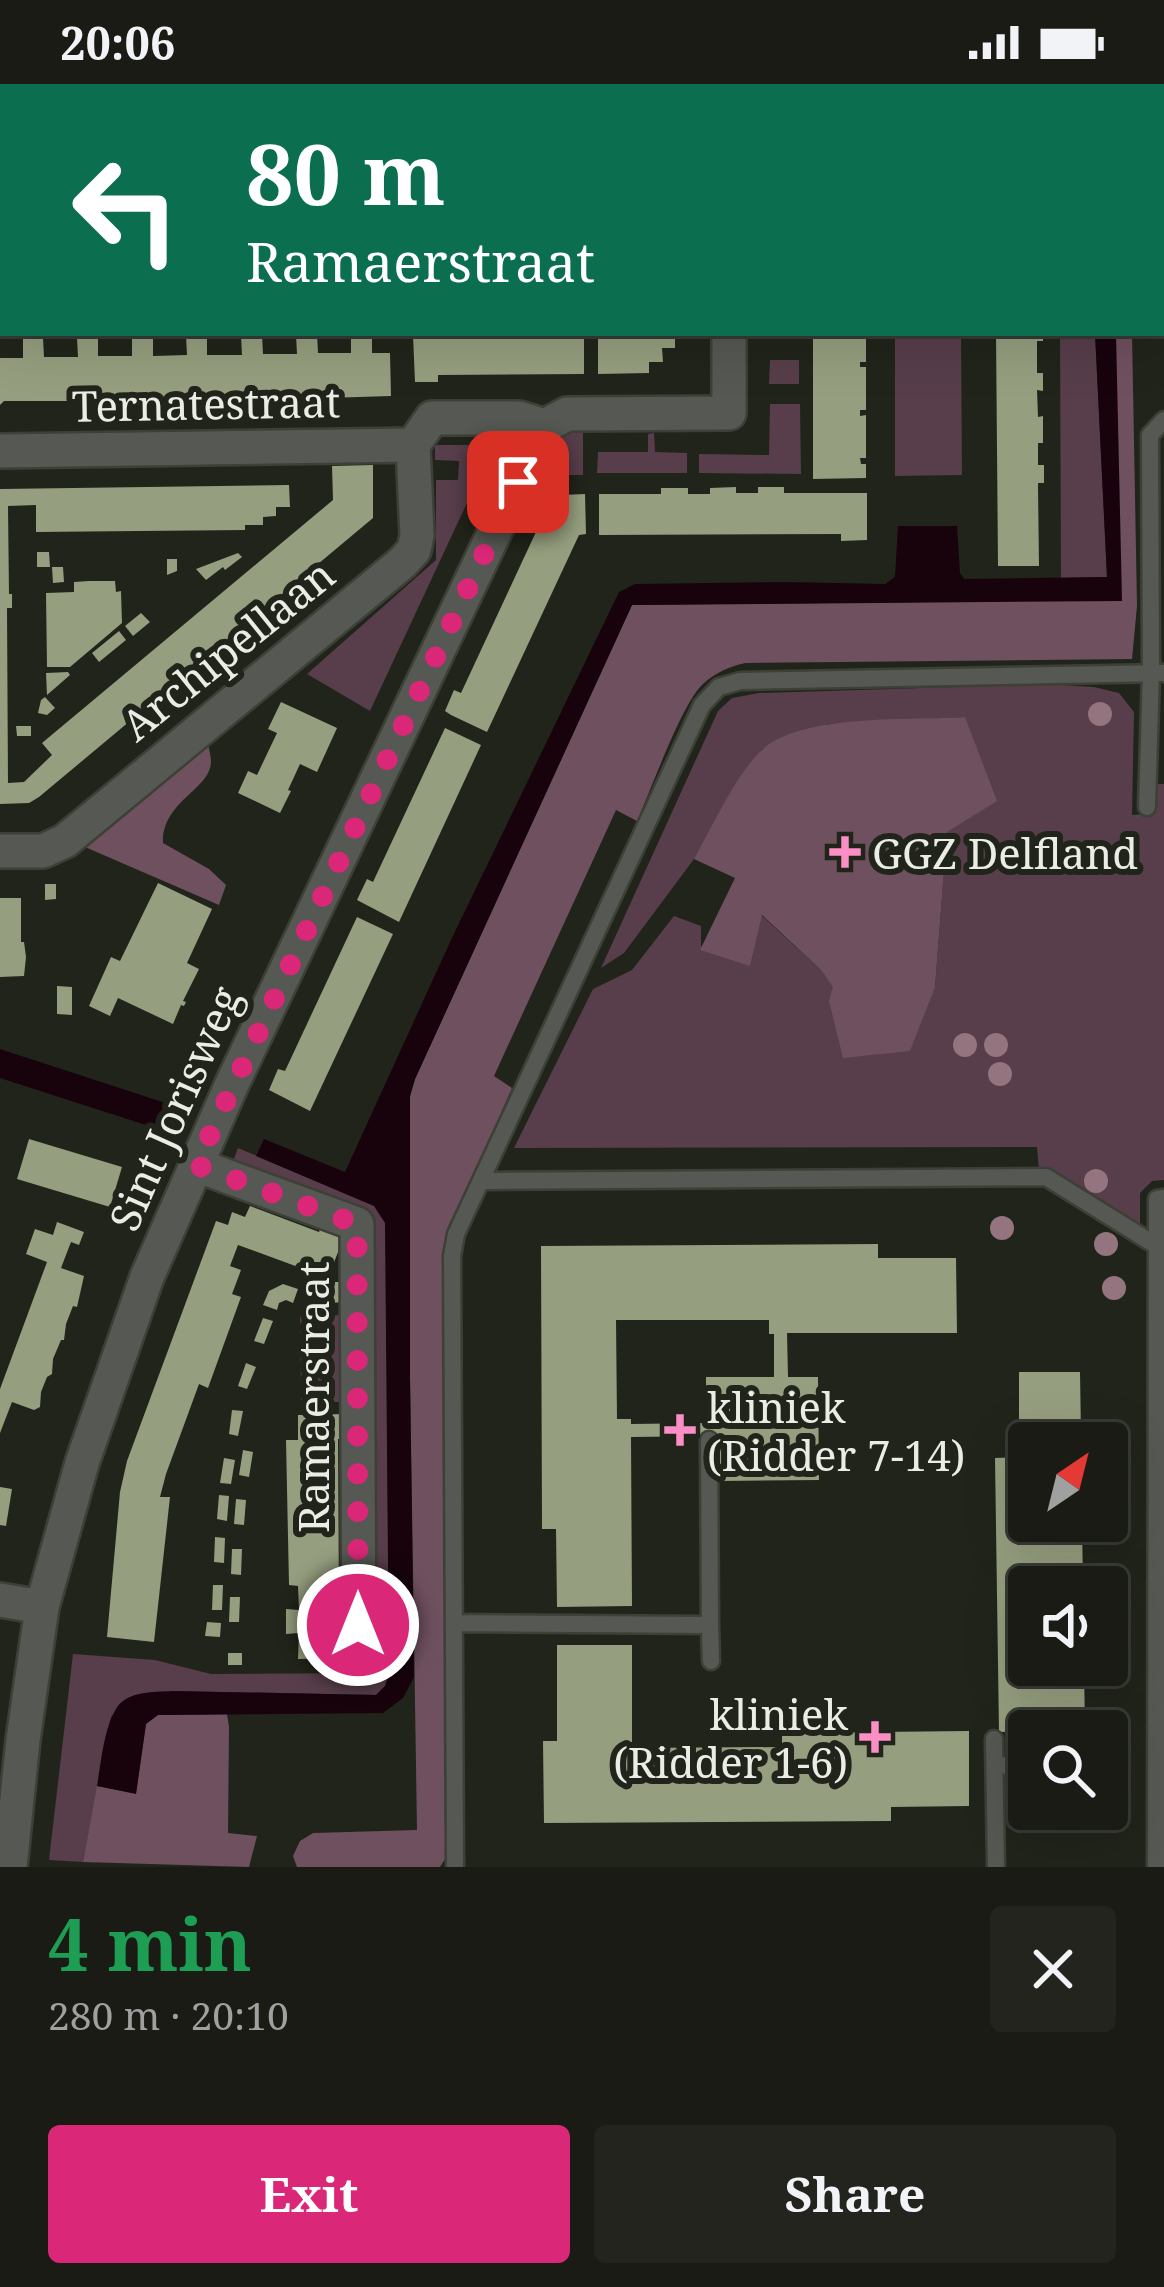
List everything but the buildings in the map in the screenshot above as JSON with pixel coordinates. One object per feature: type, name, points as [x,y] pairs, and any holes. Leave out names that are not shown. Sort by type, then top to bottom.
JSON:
[{"type":"street","points":[[413,445],[431,418],[519,418],[544,426],[567,414],[729,413],[729,336]]},
{"type":"street","name":"Sint Jorisweg","points":[[10,1867],[42,1607],[106,1389],[147,1277],[544,426]]},
{"type":"street","name":"Ternatestraat","points":[[0,451],[413,445]]},
{"type":"street","name":"Archipellaan","points":[[0,851],[43,850],[65,841],[402,563],[414,550],[417,535],[413,445]]},
{"type":"street","name":"Ramaerstraat","points":[[196,1165],[357,1224],[359,1668]]},
{"type":"street","points":[[0,1600],[42,1607]]},
{"type":"lane","points":[[1147,806],[1158,672],[1150,435],[1164,420]]},
{"type":"lane","points":[[455,1867],[452,1256],[456,1234],[702,705],[718,687],[740,681],[1158,672]]},
{"type":"lane","points":[[482,1181],[1046,1177],[1157,1246]]},
{"type":"lane","points":[[1156,1867],[1157,1199],[1164,1198]]},
{"type":"lane","points":[[710,1440],[711,1661]]},
{"type":"lane","points":[[454,1623],[710,1625]]},
{"type":"lane","points":[[994,1739],[996,1867]]},
{"type":"lane","points":[[994,1765],[1008,1765]]},
{"type":"shaded area","points":[[895,336],[961,336],[962,475],[895,476]]},
{"type":"shaded area","points":[[1060,336],[1095,336],[1107,577],[1061,578]]},
{"type":"shaded area","points":[[1095,336],[1116,336],[1122,601],[632,605],[410,1096],[414,1677],[403,1698],[383,1713],[158,1715],[146,1724],[136,1794],[97,1786],[112,1717],[134,1695],[172,1691],[376,1695],[385,1686],[389,1674],[385,1223],[374,1206],[256,1156],[264,1139],[345,1172],[619,592],[635,584],[885,584],[895,577],[898,526],[957,526],[964,579],[1107,577]]},
{"type":"shaded area","points":[[1107,336],[1132,336],[1137,606],[1132,659],[745,663],[713,676],[695,694],[637,821],[616,810],[494,1076],[512,1088],[446,1240],[449,1853],[440,1867],[297,1867],[293,1856],[300,1841],[313,1833],[417,1830],[410,1096],[632,605],[1107,600]]},
{"type":"shaded area","points":[[770,360],[799,360],[799,384],[769,384]]},
{"type":"shaded area","points":[[770,404],[800,404],[801,474],[699,473],[699,454],[769,455]]},
{"type":"shaded area","points":[[583,427],[583,475],[539,475],[552,436]]},
{"type":"shaded area","points":[[654,433],[655,452],[687,453],[687,473],[597,473],[598,452],[648,452],[648,434]]},
{"type":"shaded area","points":[[435,445],[494,445],[370,711],[307,674],[436,560],[436,480],[458,480],[459,461],[435,460]]},
{"type":"shaded area","points":[[1046,684],[1119,693],[1134,712],[1132,815],[1156,813],[1155,784],[1164,784],[1164,1180],[1152,1181],[1140,1193],[1140,1226],[1039,1170],[1037,1147],[514,1148],[593,989],[632,970],[674,916],[701,926],[701,950],[750,965],[760,914],[834,987],[935,987],[947,831],[965,717],[829,724],[762,749],[694,859],[624,953],[601,968],[718,711],[732,698],[759,693]]},
{"type":"shaded area","points":[[965,717],[997,801],[947,832],[935,987],[910,1051],[843,1058],[829,1001],[833,987],[762,915],[750,966],[700,950],[735,878],[694,859],[744,770],[764,748],[783,737],[832,724]]},
{"type":"shaded area","points":[[208,743],[209,772],[177,806],[163,843],[209,869],[226,885],[219,905],[85,847]]},
{"type":"shaded area","points":[[0,1049],[190,1111],[180,1136],[0,1078]]},
{"type":"shaded area","points":[[238,1148],[375,1206],[386,1223],[389,1674],[376,1695],[172,1691],[111,1717],[83,1862],[49,1860],[73,1654],[155,1660],[211,1674],[368,1673],[367,1223],[232,1164]]},
{"type":"shaded area","points":[[342,1315],[343,1402],[301,1402],[300,1316]]},
{"type":"shaded area","points":[[227,1714],[228,1833],[257,1836],[249,1867],[83,1862],[97,1786],[136,1793],[146,1723],[158,1715]]},
{"type":"place","name":"GGZ Delfland","points":[[845,852]]},
{"type":"place","name":"kliniek (Ridder 7-14)","points":[[680,1430]]},
{"type":"place","name":"kliniek (Ridder 1-6)","points":[[875,1737]]},
{"type":"route","points":[[358,1625],[357,1224],[196,1165],[518,482]]}]
